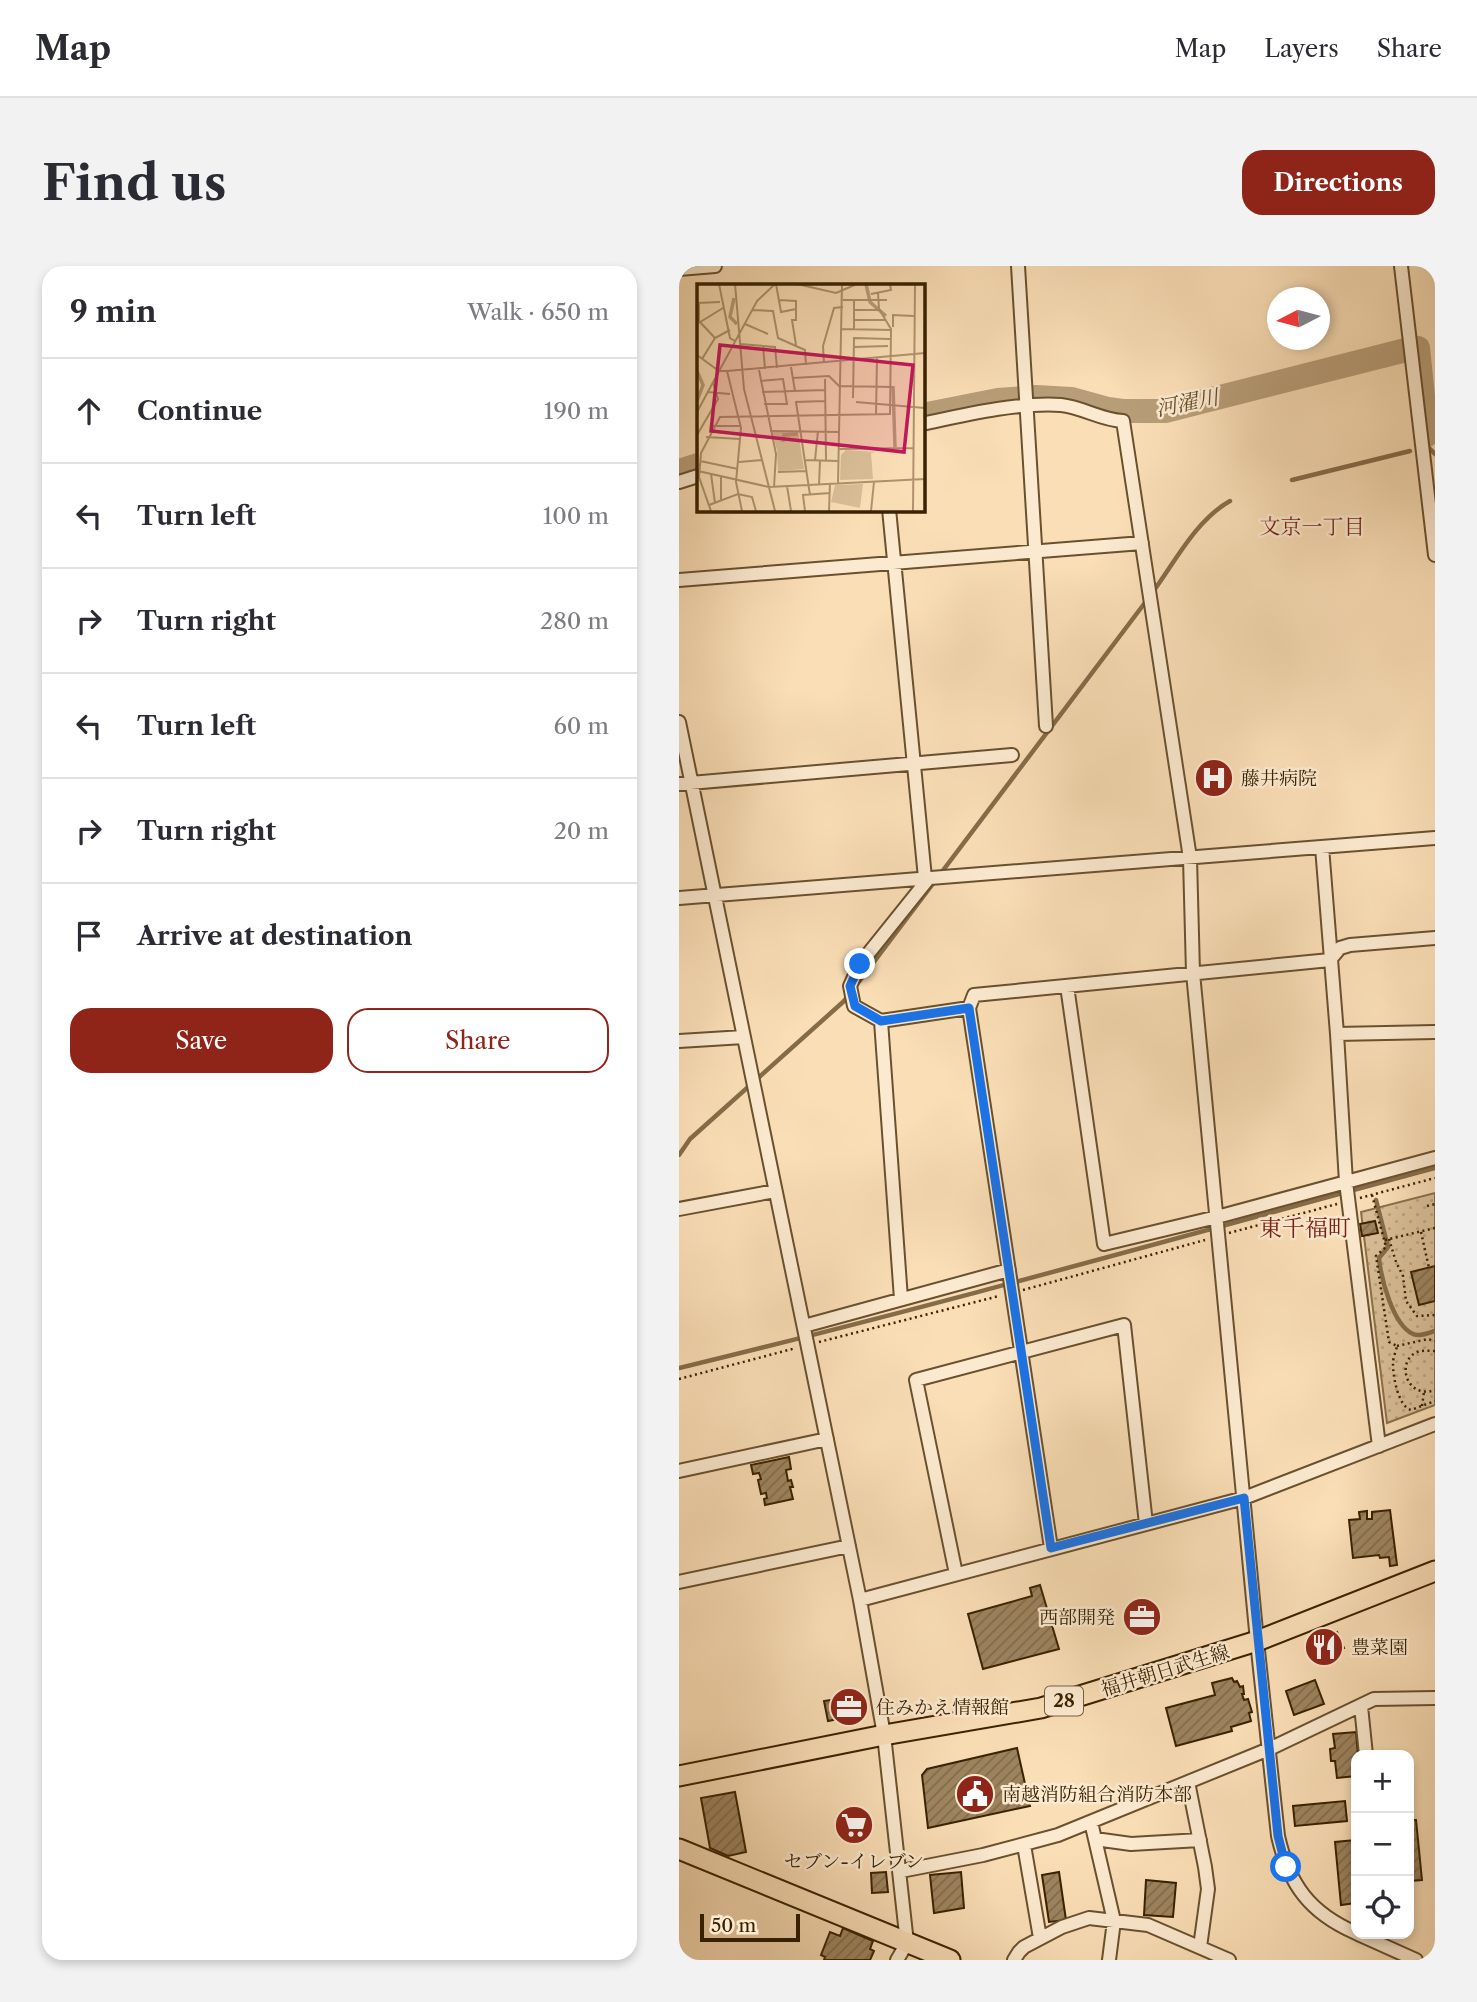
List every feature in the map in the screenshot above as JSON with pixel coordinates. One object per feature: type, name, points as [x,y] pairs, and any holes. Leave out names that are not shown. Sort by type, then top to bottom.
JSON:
[{"type":"main road","name":"福井朝日武生線","points":[[679,1776],[884,1735],[1041,1708],[1257,1641],[1435,1571]]},
{"type":"main road","points":[[679,1849],[950,1960]]},
{"type":"street","points":[[679,270],[715,266]]},
{"type":"street","points":[[1019,266],[1047,726]]},
{"type":"street","points":[[1401,266],[1435,555]]},
{"type":"street","points":[[924,424],[1027,406],[1063,405],[1114,421],[1123,421],[1190,858],[1193,973],[1278,1836],[1286,1867],[1310,1904],[1339,1926],[1351,1931]]},
{"type":"street","points":[[679,482],[697,476]]},
{"type":"street","points":[[889,511],[913,764],[927,878],[860,964],[850,986],[855,1006],[881,1021],[969,1008]]},
{"type":"street","points":[[679,580],[1142,543]]},
{"type":"street","points":[[680,729],[685,784],[715,896],[860,1600],[884,1735],[907,1943],[897,1960]]},
{"type":"street","points":[[685,784],[1012,755]]},
{"type":"street","points":[[679,898],[1435,838]]},
{"type":"street","points":[[1322,846],[1346,1182],[1380,1446]]},
{"type":"street","points":[[1051,1548],[969,1008],[974,995],[1330,960],[1340,948],[1350,945],[1435,938]]},
{"type":"street","points":[[1067,986],[1104,1244],[1217,1217],[1435,1157]]},
{"type":"street","points":[[881,1021],[901,1299]]},
{"type":"street","points":[[1337,1034],[1435,1032]]},
{"type":"street","points":[[679,1041],[744,1037]]},
{"type":"street","points":[[679,1209],[775,1191]]},
{"type":"street","points":[[803,1326],[1009,1269]]},
{"type":"street","points":[[956,1574],[916,1380],[1124,1325],[1146,1524]]},
{"type":"street","points":[[860,1600],[1244,1498],[1435,1424]]},
{"type":"street","points":[[679,1471],[827,1439]]},
{"type":"street","points":[[679,1581],[849,1546]]},
{"type":"street","points":[[901,1871],[983,1855],[1058,1835],[1269,1749],[1374,1699],[1435,1698]]},
{"type":"street","points":[[1361,1706],[1365,1750]]},
{"type":"street","points":[[1188,1782],[1208,1889],[1200,1947]]},
{"type":"street","points":[[1091,1822],[1114,1921],[1109,1960]]},
{"type":"street","points":[[1095,1839],[1131,1844],[1200,1840]]},
{"type":"street","points":[[1024,1845],[1040,1938]]},
{"type":"street","points":[[1014,1960],[1024,1947],[1040,1938],[1089,1918],[1148,1925],[1229,1960]]},
{"type":"street","points":[[1385,1940],[1416,1960]]},
{"type":"path","points":[[679,1378],[1013,1293],[1435,1178]]},
{"type":"path","points":[[1372,1195],[1380,1230],[1387,1239],[1403,1276],[1406,1301],[1417,1316],[1435,1315]]},
{"type":"path","points":[[1427,1206],[1435,1204]]},
{"type":"path","points":[[1387,1239],[1435,1228]]},
{"type":"path","points":[[1421,1232],[1429,1268]]},
{"type":"path","points":[[1387,1239],[1386,1247],[1375,1256],[1389,1342],[1397,1346],[1417,1340],[1435,1340]]},
{"type":"path","points":[[1397,1346],[1393,1362],[1400,1401],[1405,1408],[1411,1410],[1435,1401]]},
{"type":"path","points":[[1435,1351],[1420,1351],[1414,1354],[1407,1364],[1406,1374],[1415,1390],[1435,1390]]},
{"type":"path","points":[[1422,1406],[1424,1392]]},
{"type":"shaded area","points":[[1435,1193],[1435,1405],[1387,1423],[1361,1212]]},
{"type":"building","points":[[1375,1221],[1378,1233],[1362,1236],[1360,1224]]},
{"type":"building","points":[[1435,1266],[1435,1301],[1419,1305],[1411,1272]]},
{"type":"building","points":[[789,1457],[791,1469],[786,1470],[788,1481],[791,1480],[793,1487],[790,1487],[793,1499],[765,1505],[764,1499],[767,1498],[766,1493],[761,1494],[759,1473],[753,1474],[751,1465]]},
{"type":"building","points":[[1390,1510],[1397,1565],[1390,1566],[1389,1557],[1380,1558],[1379,1555],[1353,1558],[1349,1520],[1360,1519],[1359,1512],[1367,1511],[1367,1519],[1372,1519],[1372,1512]]},
{"type":"building","points":[[1040,1585],[1059,1649],[983,1669],[968,1614],[1032,1596],[1030,1588]]},
{"type":"building","points":[[1148,1604],[1153,1626],[1137,1633],[1131,1609]]},
{"type":"building","points":[[1337,1632],[1344,1648],[1314,1660],[1307,1643]]},
{"type":"building","points":[[1232,1678],[1240,1687],[1243,1686],[1244,1700],[1248,1699],[1252,1712],[1249,1713],[1251,1721],[1231,1727],[1232,1731],[1176,1746],[1166,1708],[1215,1695],[1212,1683]]},
{"type":"building","points":[[1315,1680],[1324,1704],[1294,1715],[1286,1691]]},
{"type":"building","points":[[862,1695],[865,1714],[828,1721],[824,1701]]},
{"type":"building","points":[[1356,1732],[1358,1750],[1351,1750],[1351,1777],[1337,1778],[1335,1761],[1331,1761],[1330,1749],[1335,1748],[1333,1734]]},
{"type":"building","points":[[1017,1748],[1030,1806],[928,1828],[922,1775],[927,1769]]},
{"type":"building","points":[[735,1792],[746,1852],[728,1856],[710,1848],[701,1798]]},
{"type":"building","points":[[1345,1801],[1347,1821],[1295,1826],[1293,1806]]},
{"type":"building","points":[[1414,1820],[1416,1820],[1422,1880],[1414,1881]]},
{"type":"building","points":[[1351,1840],[1351,1904],[1341,1905],[1335,1842]]},
{"type":"building","points":[[886,1872],[888,1892],[872,1893],[871,1873]]},
{"type":"building","points":[[961,1872],[964,1908],[934,1913],[930,1875]]},
{"type":"building","points":[[1059,1872],[1066,1920],[1049,1922],[1042,1875]]},
{"type":"building","points":[[1146,1880],[1176,1883],[1173,1917],[1144,1915]]},
{"type":"building","points":[[843,1928],[873,1941],[870,1949],[874,1951],[870,1960],[824,1960],[825,1957],[821,1955],[830,1932],[840,1936]]},
{"type":"waterway","name":"河濯川","points":[[1415,349],[1418,348],[1427,435]]},
{"type":"waterway","name":"河濯川","points":[[924,415],[998,400],[1036,397],[1072,399],[1123,411],[1165,411],[1406,350]]},
{"type":"waterway","points":[[1428,447],[1435,454]]},
{"type":"waterway","points":[[1292,480],[1410,451]]},
{"type":"waterway","name":"河濯川","points":[[679,471],[697,465]]},
{"type":"waterway","points":[[1152,593],[1196,530],[1230,501]]},
{"type":"waterway","points":[[855,987],[1147,600]]},
{"type":"waterway","points":[[679,1155],[690,1139],[850,994]]},
{"type":"waterway","points":[[679,1368],[963,1296],[1435,1168]]},
{"type":"waterway","points":[[1376,1200],[1388,1247],[1379,1258],[1380,1267],[1394,1312],[1413,1334],[1435,1331]]},
{"type":"place","name":"藤井病院","points":[[1214,778]]},
{"type":"place","name":"西部開発","points":[[1142,1617]]},
{"type":"place","name":"豊菜園","points":[[1324,1647]]},
{"type":"place","name":"住みかえ情報館","points":[[849,1707]]},
{"type":"place","name":"南越消防組合消防本部","points":[[975,1794]]},
{"type":"place","name":"セブン-イレブン","points":[[854,1825]]},
{"type":"district","name":"文京一丁目","points":[[1312,527]]},
{"type":"district","name":"東千福町","points":[[1305,1228]]},
{"type":"route","points":[[860,964],[850,986],[855,1006],[881,1021],[969,1008],[1051,1548],[1244,1498],[1278,1836],[1286,1867]]}]
